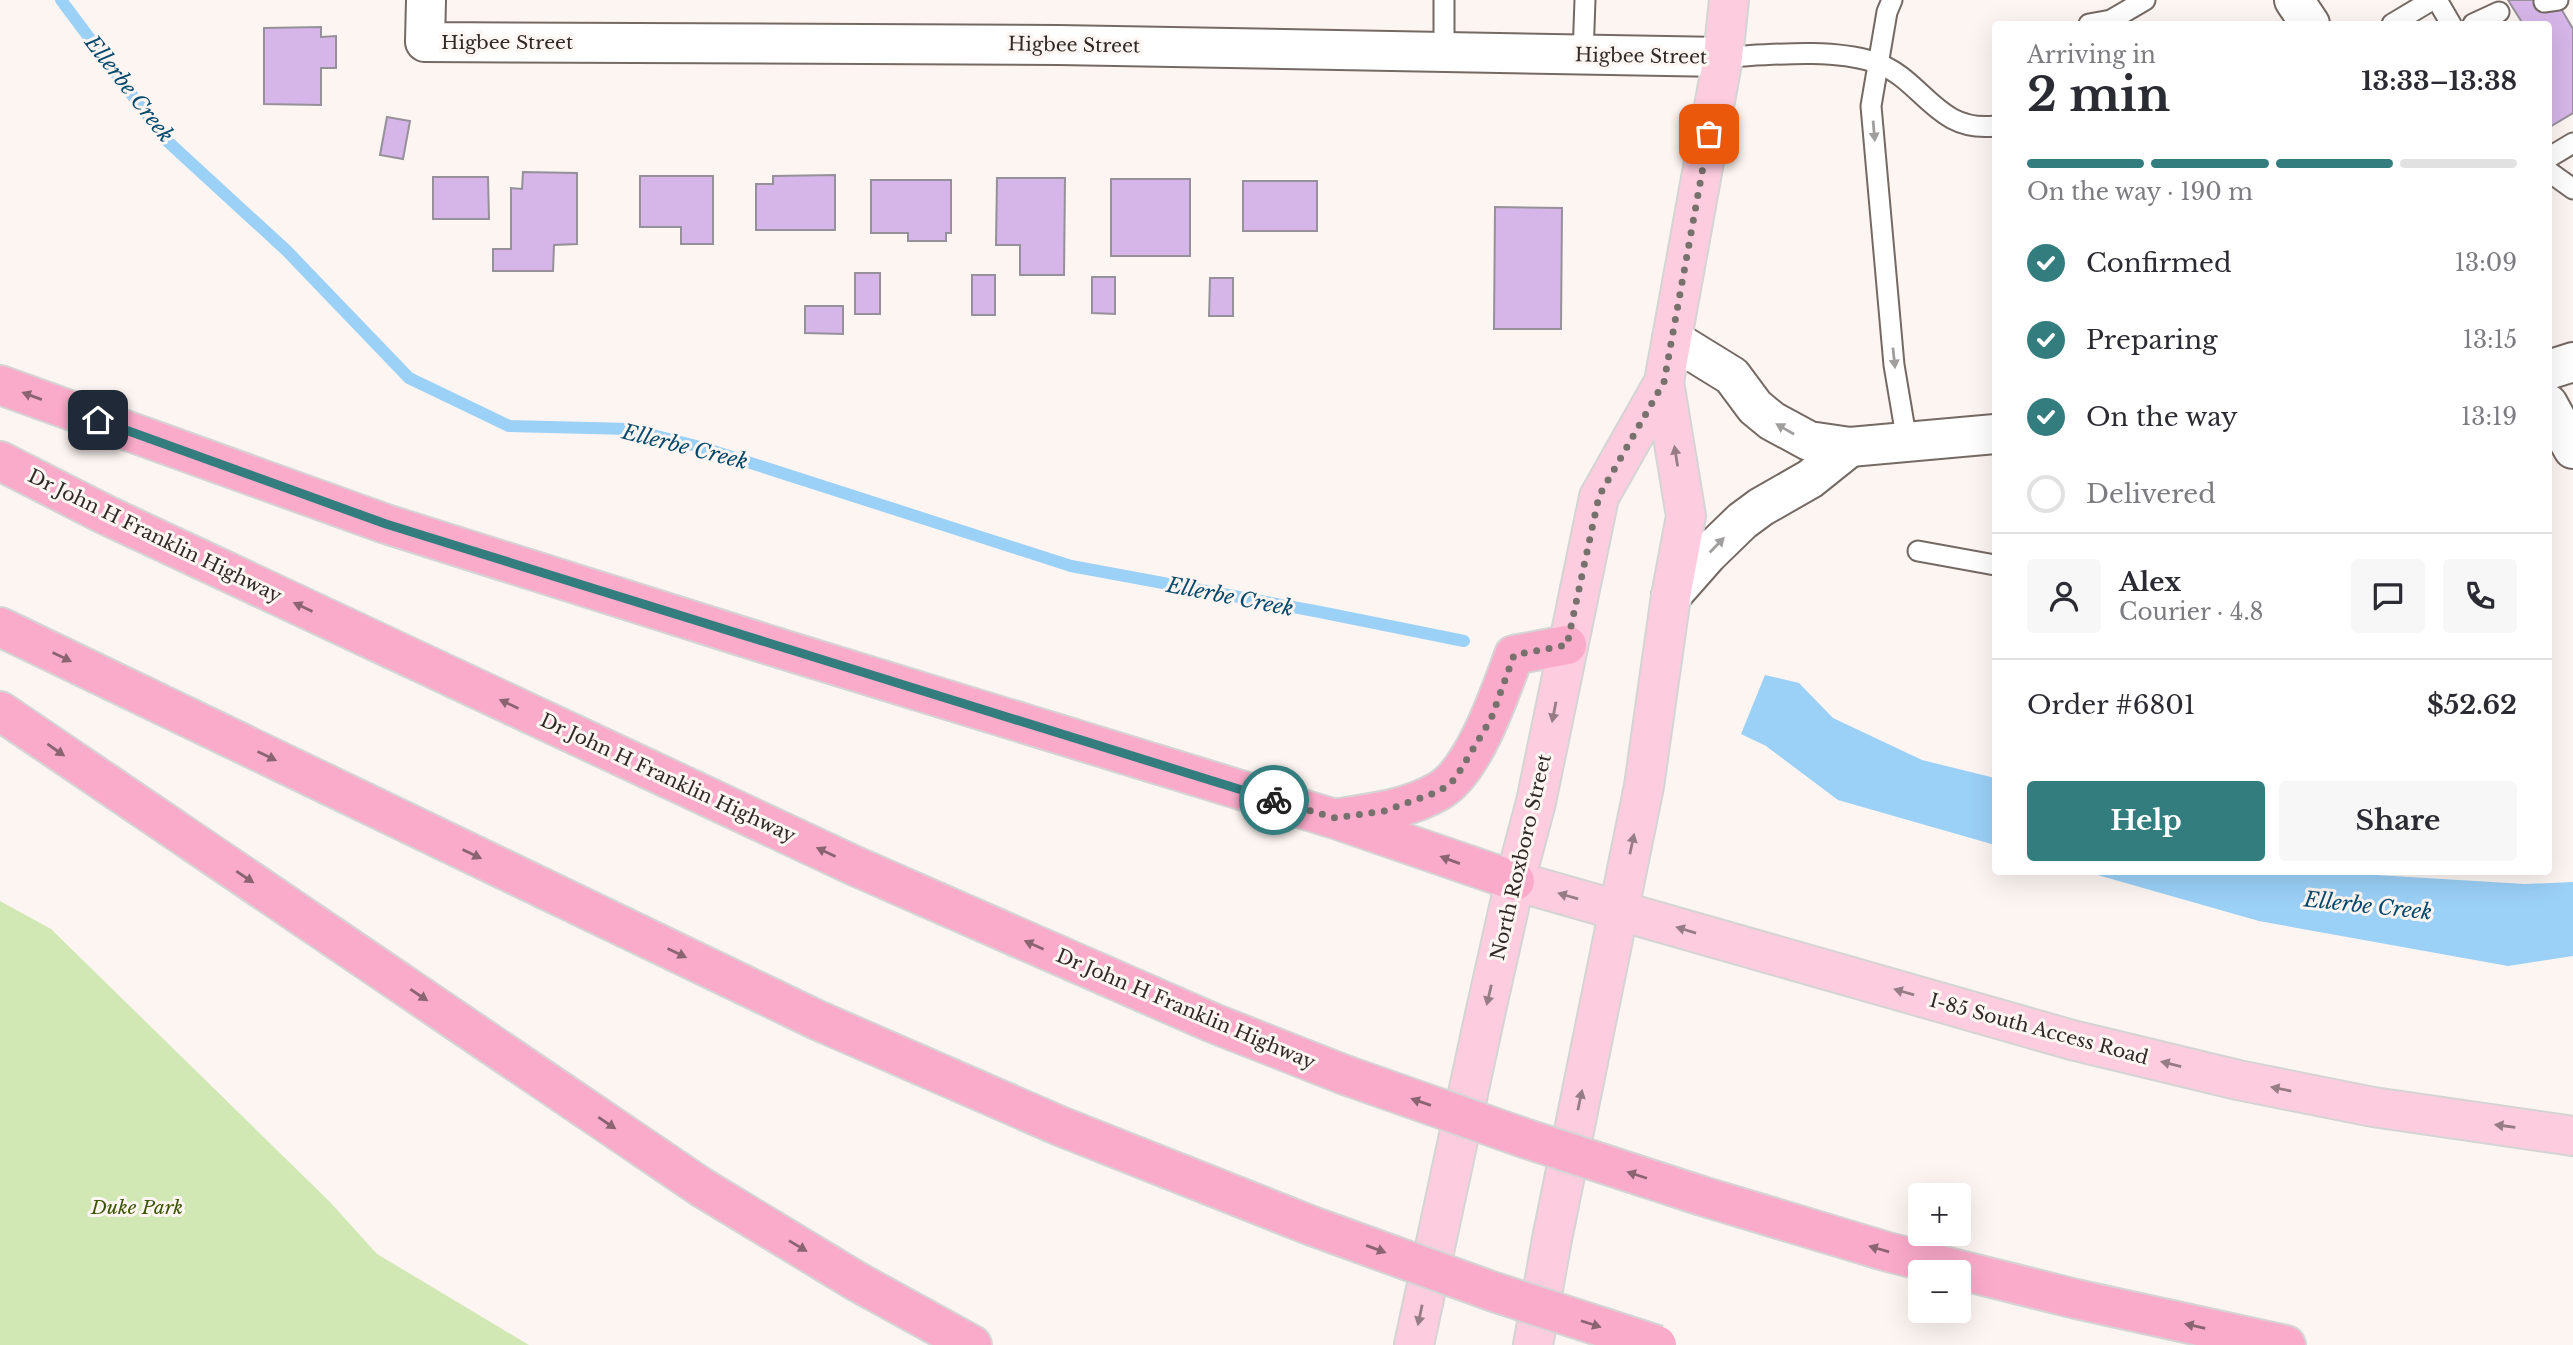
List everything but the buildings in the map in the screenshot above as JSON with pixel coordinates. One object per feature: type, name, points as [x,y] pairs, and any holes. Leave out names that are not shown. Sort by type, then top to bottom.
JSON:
[{"type":"highway","points":[[0,385],[399,528],[811,658],[1335,818],[1515,881]]},
{"type":"highway","name":"Dr John H Franklin Highway","points":[[0,461],[118,521],[855,866],[1213,1023],[1345,1075],[1527,1139],[1702,1196],[1901,1255],[2076,1299],[2286,1345]]},
{"type":"highway","points":[[0,627],[817,1020],[1060,1126],[1312,1226],[1494,1292],[1657,1345]]},
{"type":"highway","points":[[1335,818],[1384,811],[1440,791],[1455,779],[1491,719],[1514,655],[1567,645]]},
{"type":"highway","points":[[0,711],[701,1187],[856,1281],[972,1345]]},
{"type":"main road","name":"North Roxboro Street","points":[[1414,1345],[1515,881],[1536,802],[1599,496],[1664,382],[1723,57],[1729,0]]},
{"type":"main road","name":"North Roxboro Street","points":[[1533,1345],[1644,786],[1671,596],[1686,516],[1664,382]]},
{"type":"main road","name":"I-85 South Access Road","points":[[1515,881],[2072,1040],[2238,1080],[2373,1107],[2573,1136]]},
{"type":"street","name":"Higbee Street","points":[[426,0],[425,42],[1058,45],[1723,57]]},
{"type":"street","points":[[2294,0],[2308,21]]},
{"type":"street","points":[[1672,339],[1732,376],[1755,407],[1788,432],[1809,441],[1850,447],[1992,434]]},
{"type":"street","points":[[2552,369],[2573,362]]},
{"type":"street","points":[[2552,411],[2573,449]]},
{"type":"street","points":[[1671,596],[1742,521],[1810,479],[1850,447]]},
{"type":"lane","points":[[1444,0],[1444,52]]},
{"type":"lane","points":[[1583,55],[1585,0]]},
{"type":"lane","points":[[1892,0],[1887,12],[1871,106],[1894,365],[1907,442]]},
{"type":"lane","points":[[2114,21],[2145,0]]},
{"type":"lane","points":[[2397,21],[2435,0],[2449,21]]},
{"type":"lane","points":[[2480,21],[2500,12]]},
{"type":"lane","points":[[1723,57],[1834,55],[1878,63],[1896,74],[1948,118],[1963,125],[1992,126]]},
{"type":"lane","points":[[2552,155],[2573,142]]},
{"type":"lane","points":[[2552,173],[2573,189]]},
{"type":"lane","points":[[1918,551],[1992,564]]},
{"type":"green space","name":"Duke Park","points":[[0,901],[51,929],[330,1202],[377,1254],[529,1345],[0,1345]]},
{"type":"water","points":[[1765,675],[1799,683],[1833,718],[1922,760],[1992,777],[1992,844],[1838,800],[1766,746],[1741,734]]},
{"type":"water","points":[[2098,875],[2376,875],[2525,884],[2573,882],[2573,956],[2508,966],[2259,921]]},
{"type":"waterway","name":"Ellerbe Creek","points":[[61,0],[165,139],[287,251],[409,378],[509,426],[629,429],[704,448],[1071,566],[1464,641]]},
{"type":"way so far","points":[[1274,800],[1335,818],[1384,811],[1440,791],[1455,779],[1491,719],[1514,655],[1567,645],[1599,496],[1664,382],[1709,134]]},
{"type":"route","points":[[98,420],[386,524],[1274,800]]}]
